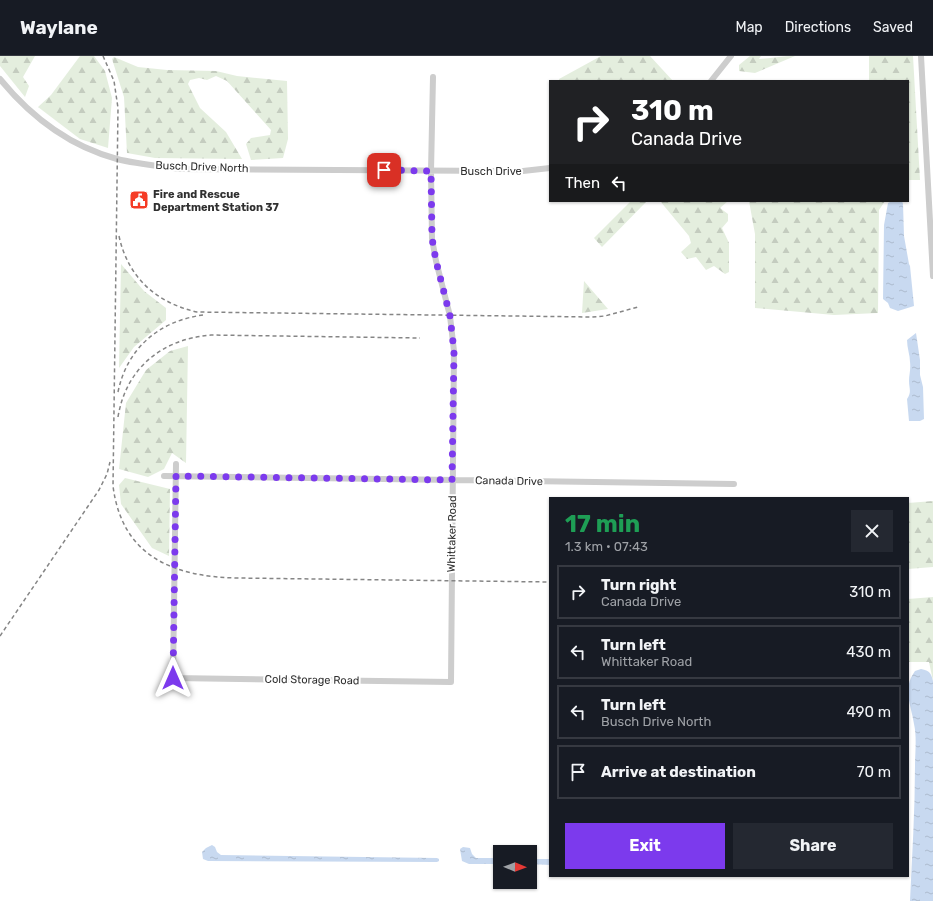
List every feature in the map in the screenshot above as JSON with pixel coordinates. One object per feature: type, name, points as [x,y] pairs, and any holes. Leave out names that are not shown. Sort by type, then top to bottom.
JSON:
[{"type":"street","points":[[712,80],[730,56]]},
{"type":"street","points":[[921,56],[930,155],[933,276]]},
{"type":"street","name":"Whittaker Road","points":[[433,77],[431,171],[432,238],[436,261],[450,316],[453,340],[451,682]]},
{"type":"street","name":"Busch Drive North","points":[[0,79],[17,100],[37,119],[62,136],[80,146],[103,155],[132,162],[180,169],[431,171]]},
{"type":"street","name":"Busch Drive","points":[[431,171],[510,171],[549,168]]},
{"type":"street","points":[[176,464],[176,476]]},
{"type":"street","name":"Canada Drive","points":[[164,476],[734,484]]},
{"type":"street","name":"Cold Storage Road","points":[[176,476],[173,678],[451,682]]},
{"type":"green space","points":[[0,56],[35,56],[23,77],[29,86],[25,97],[0,66]]},
{"type":"green space","points":[[80,56],[94,56],[105,71],[112,98],[108,148],[80,139],[38,107],[51,95]]},
{"type":"green space","points":[[601,56],[650,56],[672,80],[559,80]]},
{"type":"green space","points":[[750,56],[761,56],[759,59],[795,56],[755,73],[739,71],[739,65]]},
{"type":"green space","points":[[869,56],[913,56],[920,180],[909,180],[909,80],[869,80]]},
{"type":"green space","points":[[114,57],[138,67],[167,70],[216,71],[237,76],[287,81],[288,139],[283,158],[251,160],[246,144],[251,138],[270,135],[271,130],[227,81],[216,76],[207,80],[199,78],[190,80],[188,84],[200,108],[226,132],[242,159],[155,158],[127,153],[124,97],[112,59]]},
{"type":"green space","points":[[630,202],[646,202],[602,247],[594,238]]},
{"type":"green space","points":[[661,202],[727,202],[720,208],[728,214],[728,221],[722,228],[729,243],[729,272],[725,274],[714,266],[706,270],[696,257],[687,259],[681,252],[691,243],[689,236]]},
{"type":"green space","points":[[749,202],[884,202],[879,210],[878,313],[834,315],[755,308],[755,234]]},
{"type":"green space","points":[[121,264],[144,291],[166,308],[166,320],[134,347],[119,368]]},
{"type":"green space","points":[[584,281],[608,309],[582,313]]},
{"type":"green space","points":[[188,346],[186,463],[172,453],[164,469],[148,477],[119,469],[126,403],[146,370],[170,351]]},
{"type":"green space","points":[[125,478],[170,489],[169,556],[152,548],[121,504],[119,485]]},
{"type":"green space","points":[[933,501],[933,567],[909,569],[909,503]]},
{"type":"green space","points":[[933,597],[933,681],[929,662],[909,662],[909,599]]},
{"type":"water","points":[[902,202],[903,204],[904,236],[910,266],[914,306],[898,311],[890,308],[888,303],[883,299],[884,225],[888,203]]},
{"type":"water","points":[[916,333],[920,360],[920,375],[923,387],[924,419],[920,421],[909,421],[907,399],[910,392],[910,357],[907,340]]},
{"type":"water","points":[[921,669],[930,673],[933,681],[933,901],[910,901],[916,740],[909,700],[909,684],[915,671]]},
{"type":"water","points":[[212,845],[221,855],[437,858],[439,861],[208,861],[203,859],[202,852]]},
{"type":"water","points":[[463,847],[470,848],[472,854],[476,858],[493,858],[493,864],[469,864],[462,861],[460,849]]},
{"type":"water","points":[[537,859],[549,859],[549,865],[537,864]]},
{"type":"railway","points":[[103,56],[114,81],[118,108],[113,486],[118,510],[127,530],[140,546],[155,558],[173,567],[193,573],[215,577],[549,582]]},
{"type":"railway","points":[[119,236],[123,251],[129,264],[146,286],[169,302],[197,312],[592,317],[605,316],[638,307]]},
{"type":"railway","points":[[118,392],[122,376],[129,362],[147,339],[172,323],[203,315]]},
{"type":"railway","points":[[118,417],[122,400],[129,384],[149,359],[162,350],[193,338],[211,335],[420,338]]},
{"type":"railway","points":[[0,636],[99,490],[107,474],[110,462]]},
{"type":"place","name":"Fire and Rescue Department Station 37","points":[[139,200]]},
{"type":"route","points":[[173,678],[176,476],[452,480],[453,334],[432,238],[431,171],[384,170]]}]
